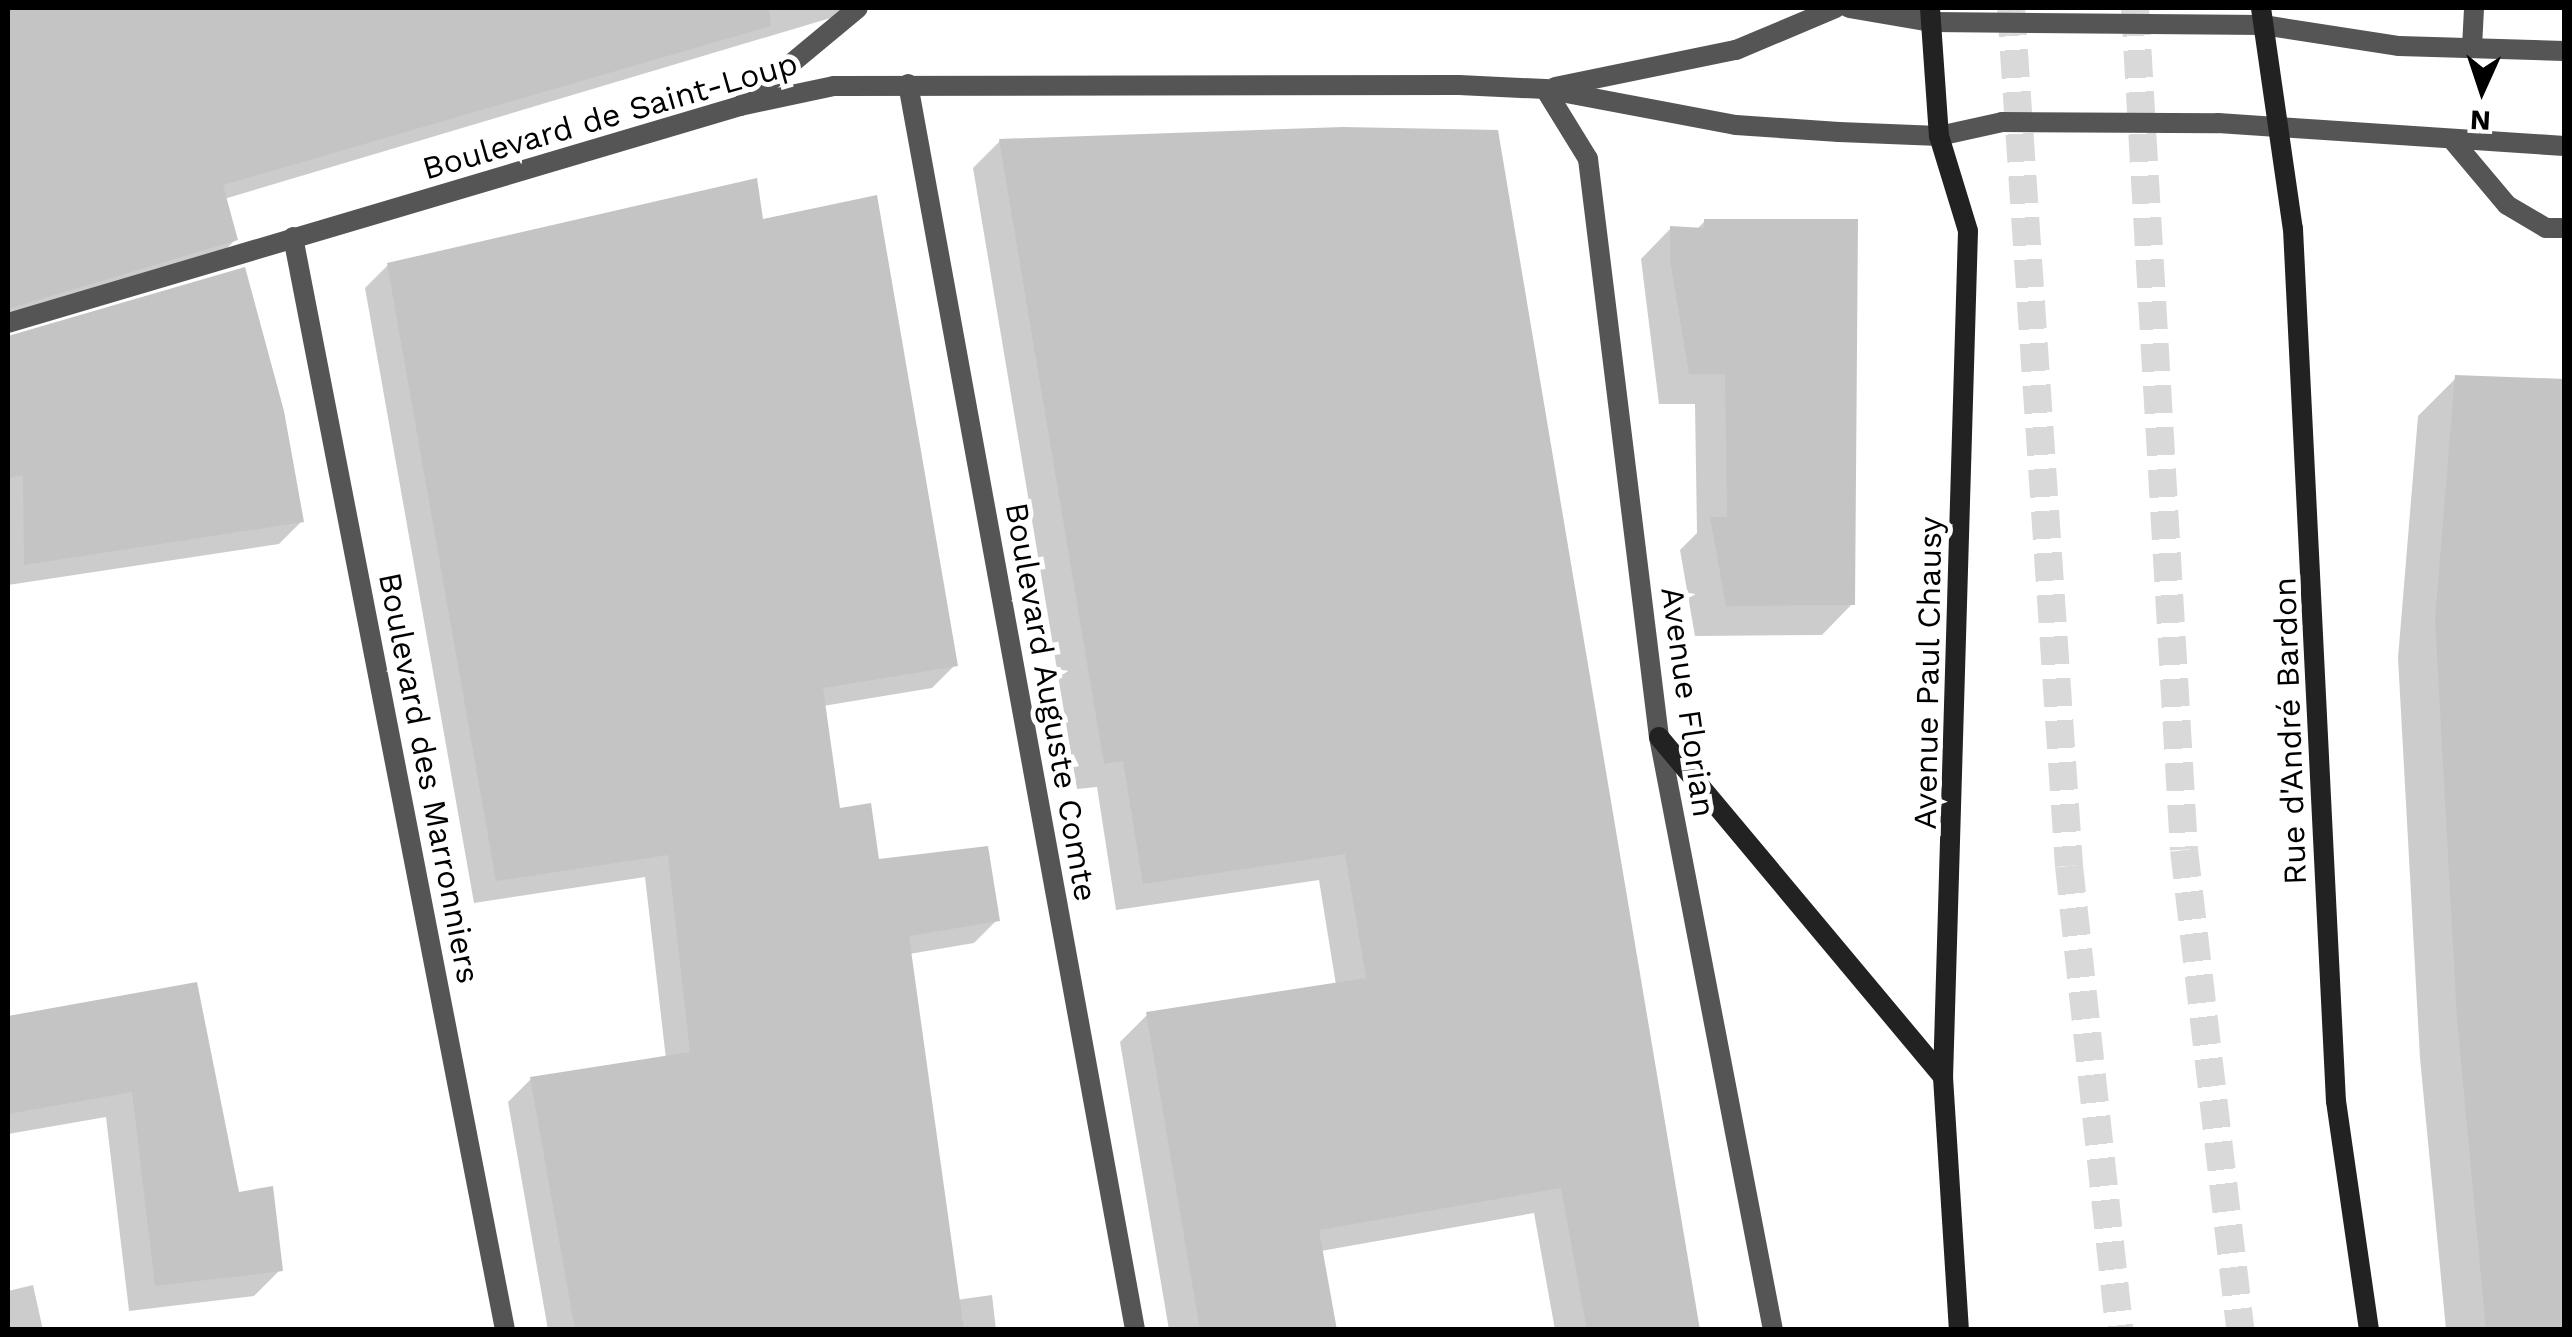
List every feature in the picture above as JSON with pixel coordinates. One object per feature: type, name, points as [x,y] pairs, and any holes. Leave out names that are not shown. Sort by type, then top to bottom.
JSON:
[{"type":"main road","name":"Avenue Paul Chausy","points":[[1930,15],[1939,136],[1968,231],[1943,1077],[1959,1330]]},
{"type":"main road","name":"Rue d'André Bardon","points":[[2262,16],[2293,228],[2312,524],[2336,1101],[2370,1330]]},
{"type":"main road","points":[[1659,736],[1943,1077]]},
{"type":"street","points":[[740,106],[858,8]]},
{"type":"street","points":[[1545,89],[1736,50],[1836,8]]},
{"type":"street","points":[[1849,8],[1930,15],[2262,16],[2399,46],[2564,51]]},
{"type":"street","points":[[2472,47],[2474,8]]},
{"type":"street","name":"Boulevard de Saint-Loup","points":[[8,324],[740,106],[834,86],[1338,81],[1545,89]]},
{"type":"street","name":"Boulevard Auguste Comte","points":[[908,84],[1135,1330]]},
{"type":"street","points":[[1545,89],[1736,125],[1939,136],[2002,122],[2279,129],[2564,146]]},
{"type":"street","name":"Avenue Florian","points":[[1545,89],[1588,159],[1659,736],[1773,1330]]},
{"type":"street","points":[[2454,142],[2507,205],[2546,228],[2564,228]]},
{"type":"street","name":"Boulevard des Marronniers","points":[[294,237],[505,1330]]},
{"type":"building","points":[[8,8],[769,8],[771,26],[223,185],[238,240],[8,309]]},
{"type":"building","points":[[1343,127],[1498,130],[1700,1330],[1587,1330],[1561,1188],[1319,1230],[1337,1330],[1200,1330],[1146,1012],[1366,978],[1345,854],[1143,884],[1123,761],[1104,764],[999,139]]},
{"type":"building","points":[[757,178],[763,219],[877,195],[958,666],[823,688],[840,808],[871,803],[879,859],[988,846],[1000,921],[909,936],[964,1330],[575,1330],[530,1077],[690,1052],[668,855],[496,881],[387,263]]},
{"type":"building","points":[[1704,219],[1858,219],[1855,605],[1726,606],[1710,517],[1727,517],[1725,374],[1689,374],[1670,260],[1670,226],[1704,228]]},
{"type":"building","points":[[245,267],[284,411],[304,522],[24,565],[23,475],[8,478],[8,336]]},
{"type":"building","points":[[2455,375],[2564,379],[2564,1330],[2486,1330],[2457,1019],[2435,619]]},
{"type":"building","points":[[197,982],[239,1192],[273,1186],[283,1271],[155,1286],[132,1092],[8,1114],[8,1016]]},
{"type":"tunnel","points":[[2011,8],[2069,866],[2119,1330]]},
{"type":"tunnel","points":[[2135,8],[2184,850],[2240,1330]]}]
